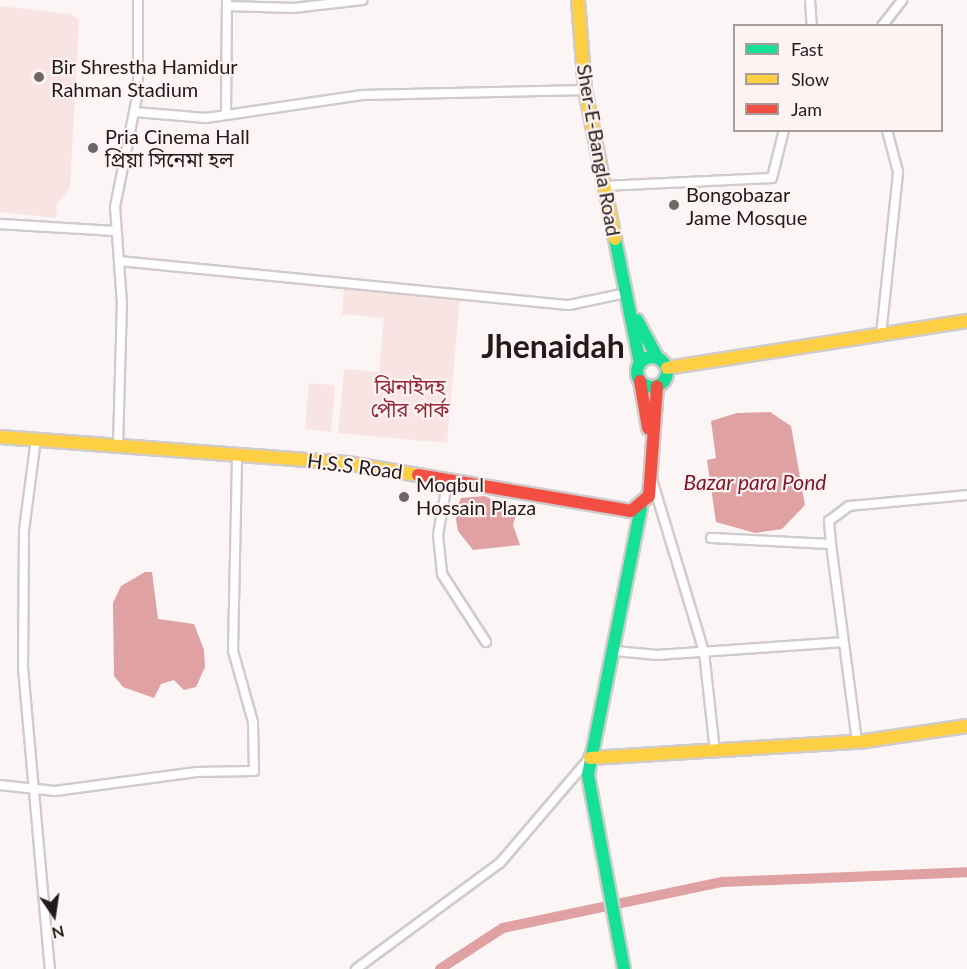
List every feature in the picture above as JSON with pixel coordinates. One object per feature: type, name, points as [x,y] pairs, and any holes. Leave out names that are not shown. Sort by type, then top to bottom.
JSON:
[{"type":"main road","name":"Sher-E-Bangla Road","points":[[578,0],[585,90],[640,363]]},
{"type":"main road","name":"Sher-E-Bangla Road","points":[[626,296],[657,357]]},
{"type":"main road","points":[[624,969],[597,821],[590,758],[616,651],[641,508],[649,496],[657,386],[667,371],[967,321]]},
{"type":"main road","points":[[667,371],[967,328]]},
{"type":"main road","points":[[651,446],[640,381],[640,363],[657,357],[667,371]]},
{"type":"main road","points":[[640,381],[657,386]]},
{"type":"main road","name":"H.S.S Road","points":[[0,436],[237,454],[448,478],[620,511],[641,508]]},
{"type":"main road","points":[[590,758],[857,742],[967,726]]},
{"type":"street","points":[[118,446],[119,261],[115,231],[118,188],[135,112],[138,0]]},
{"type":"street","points":[[226,114],[227,3],[293,8],[363,0]]},
{"type":"street","points":[[810,0],[812,24]]},
{"type":"street","points":[[884,24],[902,0]]},
{"type":"street","points":[[135,112],[193,118],[440,89],[585,90]]},
{"type":"street","points":[[603,186],[772,178],[784,132]]},
{"type":"street","points":[[881,335],[898,172],[888,132]]},
{"type":"street","points":[[0,224],[115,231]]},
{"type":"street","points":[[119,261],[569,304],[626,296]]},
{"type":"street","points":[[36,440],[23,555],[31,787],[50,969]]},
{"type":"street","points":[[0,785],[55,791],[197,772],[247,774],[258,765],[254,722],[233,651],[237,454]]},
{"type":"street","points":[[650,477],[664,508],[704,652],[715,752]]},
{"type":"street","points":[[448,478],[438,535],[442,574],[486,642]]},
{"type":"street","points":[[857,742],[841,642],[829,521],[849,506],[967,495]]},
{"type":"street","points":[[711,538],[831,544]]},
{"type":"street","points":[[616,651],[704,652],[841,642]]},
{"type":"street","points":[[356,969],[500,863],[590,758]]},
{"type":"green space","name":"Bir Shrestha Hamidur Rahman Stadium","points":[[0,6],[71,14],[79,20],[70,188],[57,204],[56,218],[0,212]]},
{"type":"green space","name":"ঝিনাইদহ পৌর পার্ক","points":[[344,288],[460,298],[447,443],[338,433],[344,369],[379,372],[384,318],[342,314]]},
{"type":"green space","points":[[309,383],[335,385],[331,432],[305,429]]},
{"type":"water","name":"Bazar para Pond","points":[[770,412],[791,426],[805,505],[782,529],[755,533],[716,522],[707,460],[716,458],[711,421],[737,413]]},
{"type":"water","points":[[485,496],[517,512],[513,525],[520,545],[473,550],[458,531],[455,514],[461,498]]},
{"type":"water","points":[[145,572],[152,572],[158,619],[194,624],[204,650],[205,667],[196,687],[184,690],[174,680],[161,684],[154,698],[123,687],[114,676],[113,603],[121,586]]},
{"type":"waterway","points":[[440,969],[503,928],[722,882],[967,872]]},
{"type":"traffic: fast","points":[[615,239],[640,363]]},
{"type":"traffic: fast","points":[[637,320],[657,357]]},
{"type":"traffic: fast","points":[[652,357],[663,361],[667,372],[663,383],[652,387],[641,383],[637,372],[641,361],[652,357]]},
{"type":"traffic: fast","points":[[624,969],[588,775],[641,508]]},
{"type":"traffic: slow","points":[[578,0],[585,90],[615,239]]},
{"type":"traffic: slow","points":[[667,368],[967,321]]},
{"type":"traffic: slow","points":[[0,437],[347,463],[418,475]]},
{"type":"traffic: slow","points":[[590,758],[865,741],[967,726]]},
{"type":"traffic: jam","points":[[640,381],[648,428]]},
{"type":"traffic: jam","points":[[418,475],[631,511],[649,496],[657,386]]},
{"type":"place","name":"Bir Shrestha Hamidur Rahman Stadium","points":[[39,77]]},
{"type":"place","name":"Pria Cinema Hall প্রিয়া সিনেমা হল","points":[[93,148]]},
{"type":"place","name":"Bongobazar Jame Mosque","points":[[674,205]]},
{"type":"place","name":"Moqbul Hossain Plaza","points":[[404,497]]},
{"type":"district","name":"Jhenaidah","points":[[553,346]]}]
